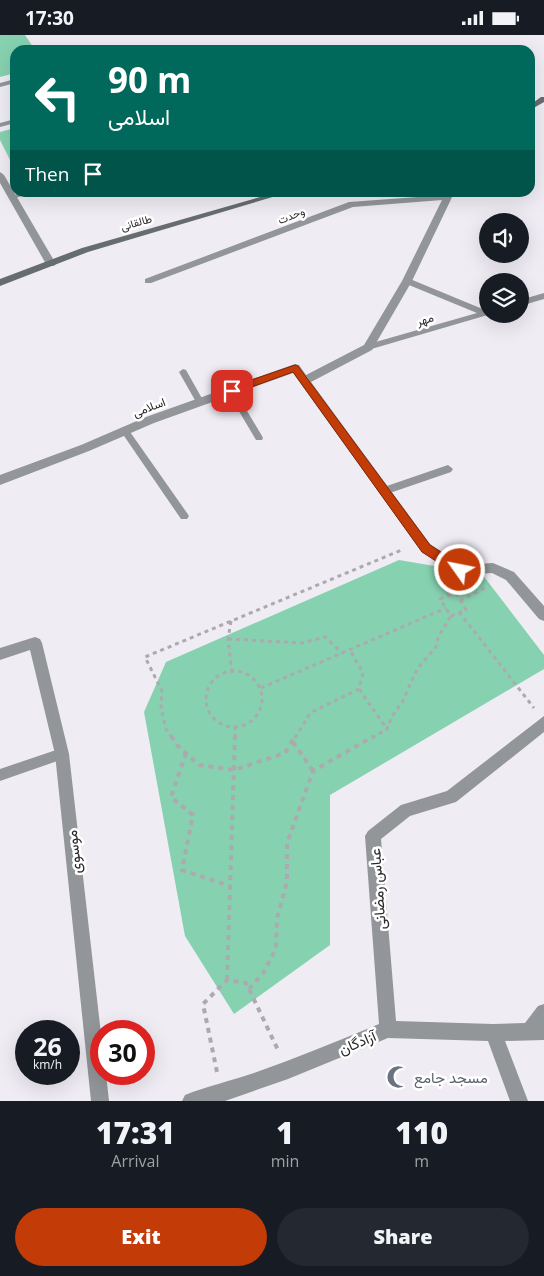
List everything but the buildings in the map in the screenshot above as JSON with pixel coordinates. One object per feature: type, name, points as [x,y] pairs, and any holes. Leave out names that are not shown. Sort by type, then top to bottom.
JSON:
[{"type":"street","points":[[0,175],[10,192]]},
{"type":"street","points":[[13,197],[51,263]]},
{"type":"street","name":"طالقانی","points":[[0,283],[85,250],[268,197]]},
{"type":"street","name":"وحدت","points":[[148,281],[352,204],[427,197]]},
{"type":"street","points":[[448,197],[407,281],[368,347],[304,381],[426,548],[460,570],[494,568],[510,575],[544,615]]},
{"type":"street","name":"اسلامی","points":[[0,480],[200,402],[295,368],[304,381]]},
{"type":"street","name":"موسوی","points":[[0,654],[36,643],[62,754],[100,1101]]},
{"type":"street","name":"عباس رمضانی","points":[[388,1029],[373,836],[406,810],[451,797],[541,718]]},
{"type":"street","points":[[537,1031],[544,1012]]},
{"type":"street","name":"آزادگان","points":[[191,1101],[222,1093],[288,1070],[388,1029],[493,1033],[537,1031]]},
{"type":"street","points":[[493,1033],[519,1101]]},
{"type":"lane","points":[[407,281],[479,310]]},
{"type":"lane","points":[[529,300],[544,296]]},
{"type":"lane","name":"مهر","points":[[368,347],[479,315]]},
{"type":"lane","points":[[183,372],[200,402]]},
{"type":"lane","points":[[232,391],[259,438]]},
{"type":"lane","points":[[125,431],[184,516]]},
{"type":"lane","points":[[384,491],[448,469]]},
{"type":"lane","points":[[0,775],[62,754]]},
{"type":"path","points":[[359,689],[310,713],[293,742],[284,753],[234,770],[199,765],[177,745],[166,729],[161,708],[162,691],[146,657],[421,542]]},
{"type":"path","points":[[460,601],[510,575]]},
{"type":"path","points":[[249,989],[264,972],[276,948],[277,918],[286,882],[287,843],[313,771],[387,729],[392,716],[402,703],[417,669],[436,647],[438,637],[451,615],[466,610],[456,593],[440,599],[451,615]]},
{"type":"path","points":[[261,688],[446,608]]},
{"type":"path","points":[[459,612],[541,718]]},
{"type":"path","points":[[232,621],[228,639],[232,673]]},
{"type":"path","points":[[228,639],[302,643],[325,637],[342,653]]},
{"type":"path","points":[[350,650],[363,673],[359,689],[387,729]]},
{"type":"path","points":[[232,673],[249,676],[261,688],[263,696],[259,713],[245,724],[236,726],[225,725],[217,721],[210,714],[206,706],[208,688],[214,681],[232,673]]},
{"type":"path","points":[[222,1093],[203,1004],[228,980],[236,726]]},
{"type":"path","points":[[293,742],[313,771]]},
{"type":"path","points":[[186,753],[171,797],[193,815],[182,870],[230,886]]},
{"type":"path","points":[[228,980],[246,983],[288,1070]]},
{"type":"green space","points":[[0,35],[25,35],[32,45],[10,45],[10,74],[0,77]]},
{"type":"green space","points":[[10,129],[10,160],[0,140],[0,132]]},
{"type":"green space","points":[[399,560],[482,574],[544,655],[544,669],[330,795],[330,945],[234,1014],[185,936],[144,712],[166,662]]},
{"type":"place","name":"مسجد جامع","points":[[398,1077]]},
{"type":"route","points":[[232,391],[295,368],[426,548],[460,570]]}]
